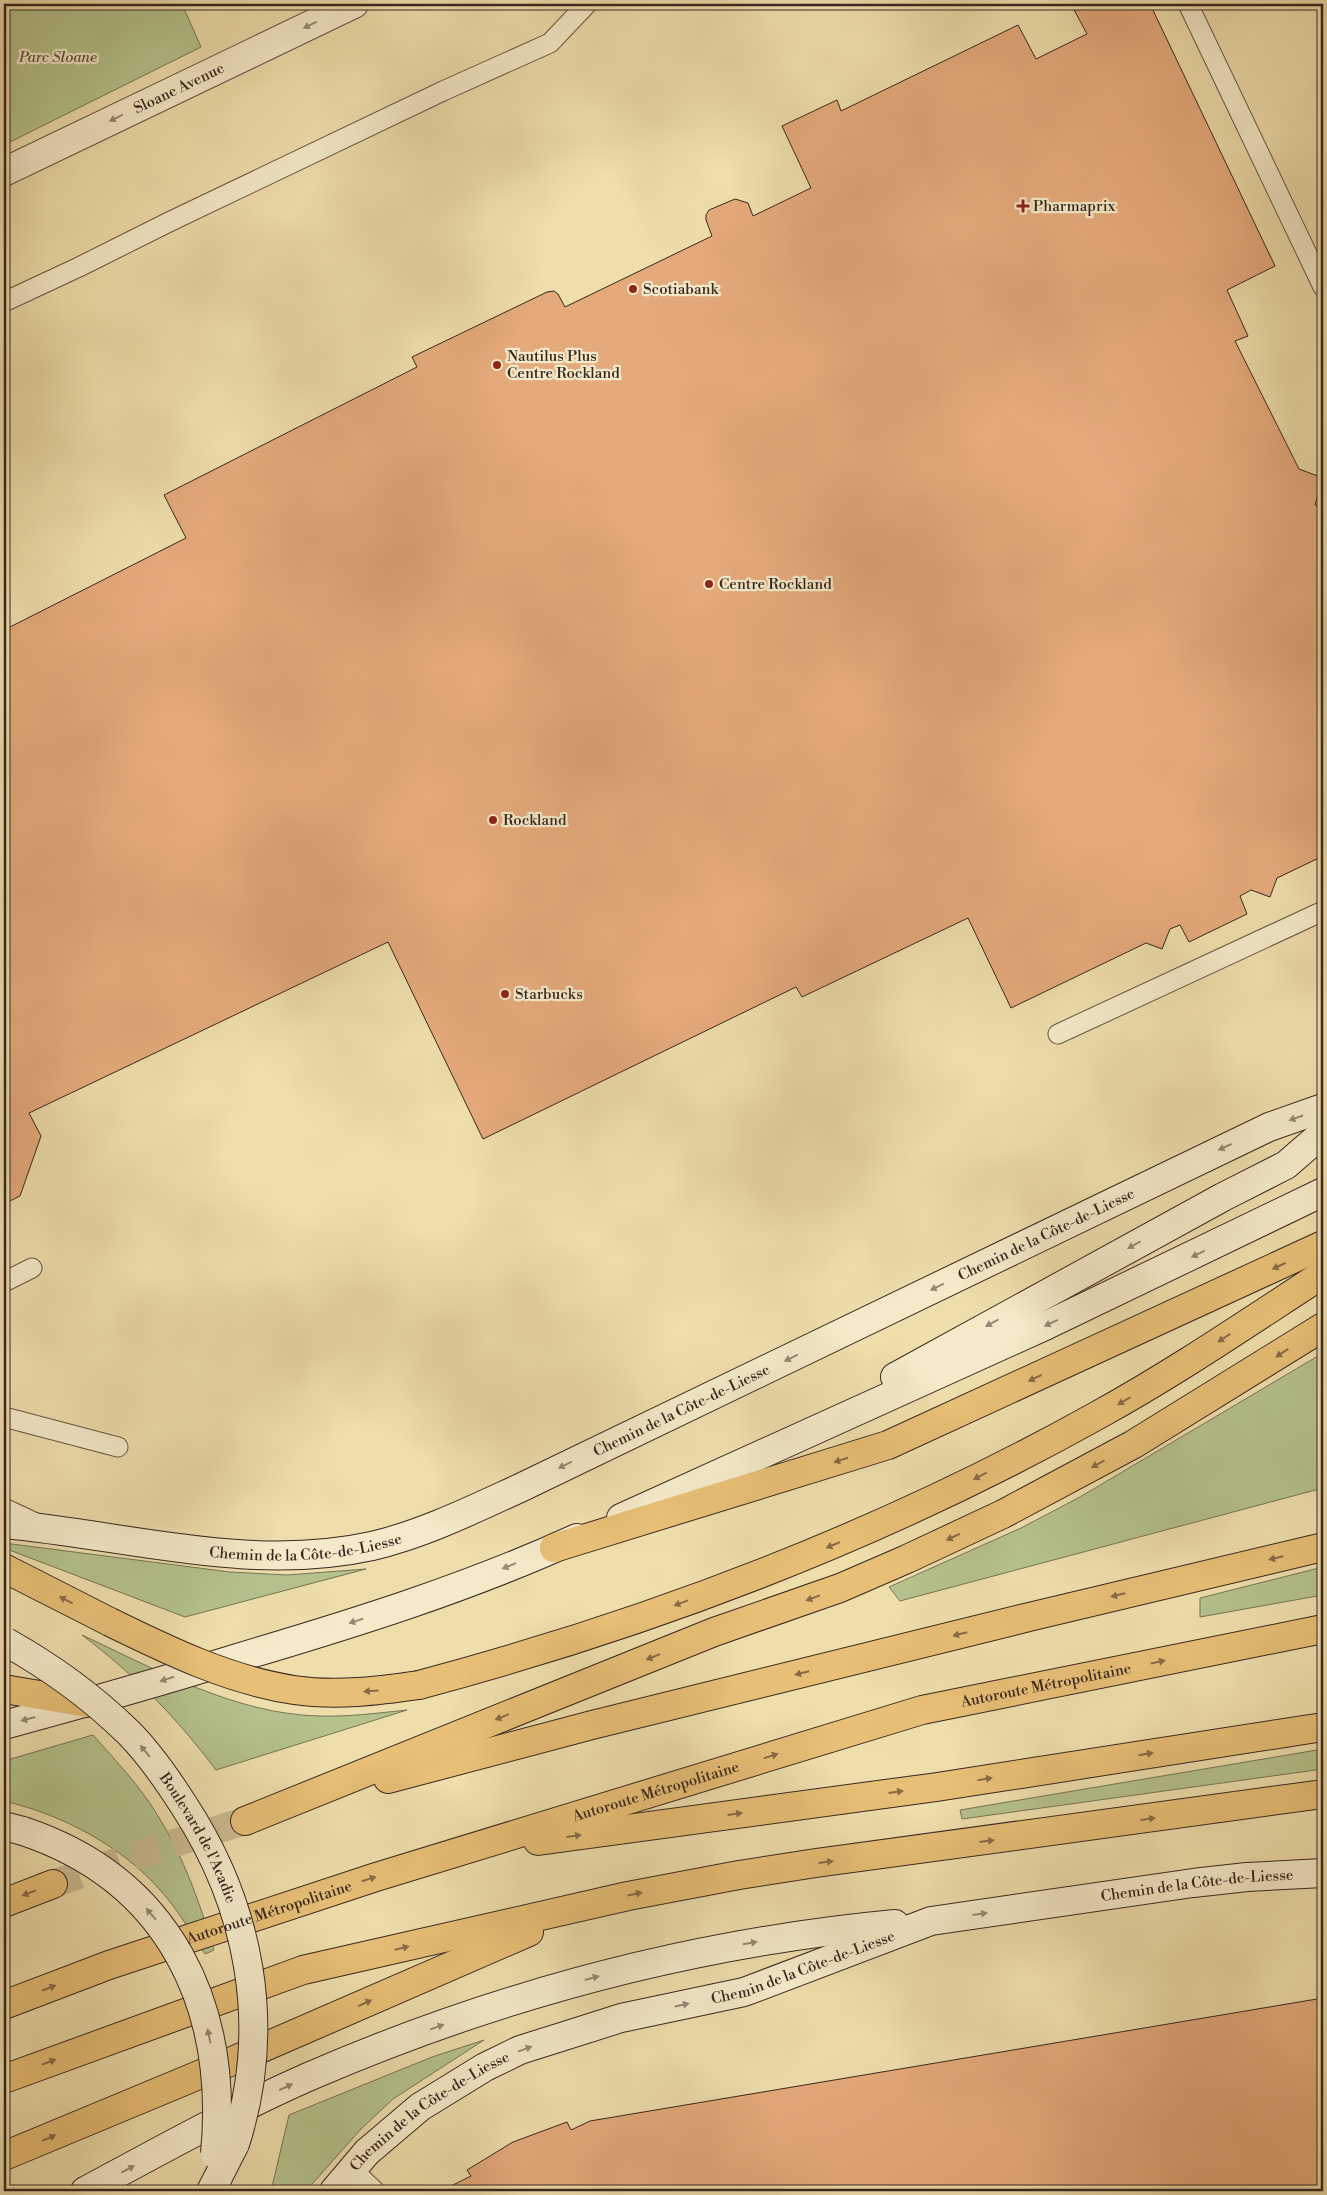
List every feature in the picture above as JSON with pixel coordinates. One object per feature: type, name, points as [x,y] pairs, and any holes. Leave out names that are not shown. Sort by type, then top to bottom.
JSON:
[{"type":"highway","points":[[554,1548],[888,1446],[1323,1245]]},
{"type":"highway","points":[[4,1568],[188,1659],[244,1679],[319,1692],[350,1692],[419,1685],[620,1625],[739,1582],[895,1517],[1096,1416],[1166,1376],[1323,1274]]},
{"type":"highway","points":[[1323,1327],[1134,1444],[1003,1514],[906,1559],[840,1588],[714,1632],[245,1821],[434,1767],[592,1725],[1323,1546]]},
{"type":"highway","name":"Autoroute Métropolitaine","points":[[4,2005],[193,1936],[922,1710],[1323,1629]]},
{"type":"highway","points":[[4,1689],[87,1703]]},
{"type":"highway","points":[[456,1853],[937,1786],[1316,1727]]},
{"type":"highway","points":[[4,2079],[303,1970],[637,1894],[739,1874],[1323,1794]]},
{"type":"highway","points":[[1262,1803],[1323,1811]]},
{"type":"highway","points":[[4,1903],[53,1884]]},
{"type":"highway","points":[[4,2156],[230,2062],[587,1906]]},
{"type":"main road","name":"Sloane Avenue","points":[[4,172],[354,4]]},
{"type":"main road","name":"Chemin de la Côte-de-Liesse","points":[[4,1524],[44,1527],[127,1542],[233,1554],[307,1554],[373,1546],[440,1523],[520,1488],[1261,1130],[1323,1108]]},
{"type":"main road","points":[[718,1474],[1197,1211],[1286,1165],[1323,1133]]},
{"type":"main road","points":[[4,1725],[87,1703],[380,1614],[554,1548],[886,1399],[1109,1296],[1323,1192]]},
{"type":"main road","name":"Boulevard de l'Acadie","points":[[5,1642],[46,1664],[74,1685],[129,1733],[168,1780],[211,1850],[223,1877],[235,1911],[247,1960],[254,2007],[255,2029],[250,2081],[245,2108],[225,2149]]},
{"type":"main road","points":[[13,1829],[69,1849],[106,1871],[138,1898],[165,1930],[175,1946],[195,1988],[211,2044],[225,2149],[212,2191]]},
{"type":"main road","name":"Chemin de la Côte-de-Liesse","points":[[334,2191],[352,2169],[390,2131],[420,2107],[485,2067],[520,2050],[622,2018],[744,1992],[931,1921],[1202,1882],[1248,1877],[1323,1873]]},
{"type":"main road","points":[[85,2191],[262,2099],[309,2077],[514,1999],[673,1958],[814,1933],[931,1921]]},
{"type":"lane","points":[[4,302],[443,91],[550,43],[587,4]]},
{"type":"lane","points":[[1188,4],[1323,287]]},
{"type":"lane","points":[[1058,1034],[1323,911]]},
{"type":"lane","points":[[4,1282],[32,1268]]},
{"type":"lane","points":[[4,1417],[118,1447]]},
{"type":"lane","points":[[4,1508],[44,1527]]},
{"type":"lane","points":[[352,2169],[375,2191]]},
{"type":"green space","name":"Parc Sloane","points":[[4,4],[182,4],[201,47],[4,145]]},
{"type":"green space","points":[[1323,1353],[1323,1488],[900,1601],[889,1587],[1021,1528],[1080,1497]]},
{"type":"green space","points":[[4,1543],[230,1572],[287,1575],[366,1569],[185,1617],[4,1548]]},
{"type":"green space","points":[[1323,1567],[1323,1595],[1200,1617],[1200,1598]]},
{"type":"green space","points":[[82,1635],[197,1688],[257,1707],[319,1716],[407,1710],[216,1770],[186,1732],[154,1698],[120,1666]]},
{"type":"green space","points":[[93,1735],[136,1784],[167,1832],[190,1881],[214,1950],[205,1954],[179,1914],[161,1891],[128,1860],[109,1846],[68,1823],[47,1814],[4,1801],[4,1761]]},
{"type":"green space","points":[[1323,1749],[1323,1769],[962,1819],[960,1810]]},
{"type":"green space","points":[[484,2040],[393,2099],[360,2130],[306,2191],[271,2191],[289,2115],[432,2057]]},
{"type":"building","name":"Centre Rockland","points":[[1071,4],[1150,4],[1275,266],[1227,290],[1248,336],[1235,341],[1299,469],[1323,478],[1315,505],[1323,508],[1323,856],[1277,878],[1270,897],[1251,890],[1240,896],[1247,914],[1189,942],[1180,925],[1170,929],[1162,949],[1146,943],[1011,1008],[968,918],[802,997],[796,987],[483,1139],[388,942],[29,1113],[41,1136],[20,1196],[4,1204],[4,630],[186,538],[164,495],[417,367],[412,357],[547,292],[554,291],[558,294],[565,307],[712,236],[706,220],[709,210],[735,199],[748,203],[753,216],[811,188],[782,126],[837,100],[841,111],[1018,25],[1036,59],[1087,34]]},
{"type":"building","points":[[1323,1998],[1323,2191],[453,2191],[451,2186],[471,2176],[467,2170],[513,2142],[567,2122],[571,2130],[590,2121]]},
{"type":"tunnel","points":[[53,1884],[142,1853],[245,1821]]},
{"type":"place","name":"Pharmaprix","points":[[1023,206]]},
{"type":"place","name":"Scotiabank","points":[[633,289]]},
{"type":"place","name":"Nautilus Plus Centre Rockland","points":[[497,365]]},
{"type":"place","name":"Centre Rockland","points":[[709,584]]},
{"type":"place","name":"Rockland","points":[[493,820]]},
{"type":"place","name":"Starbucks","points":[[505,994]]}]
